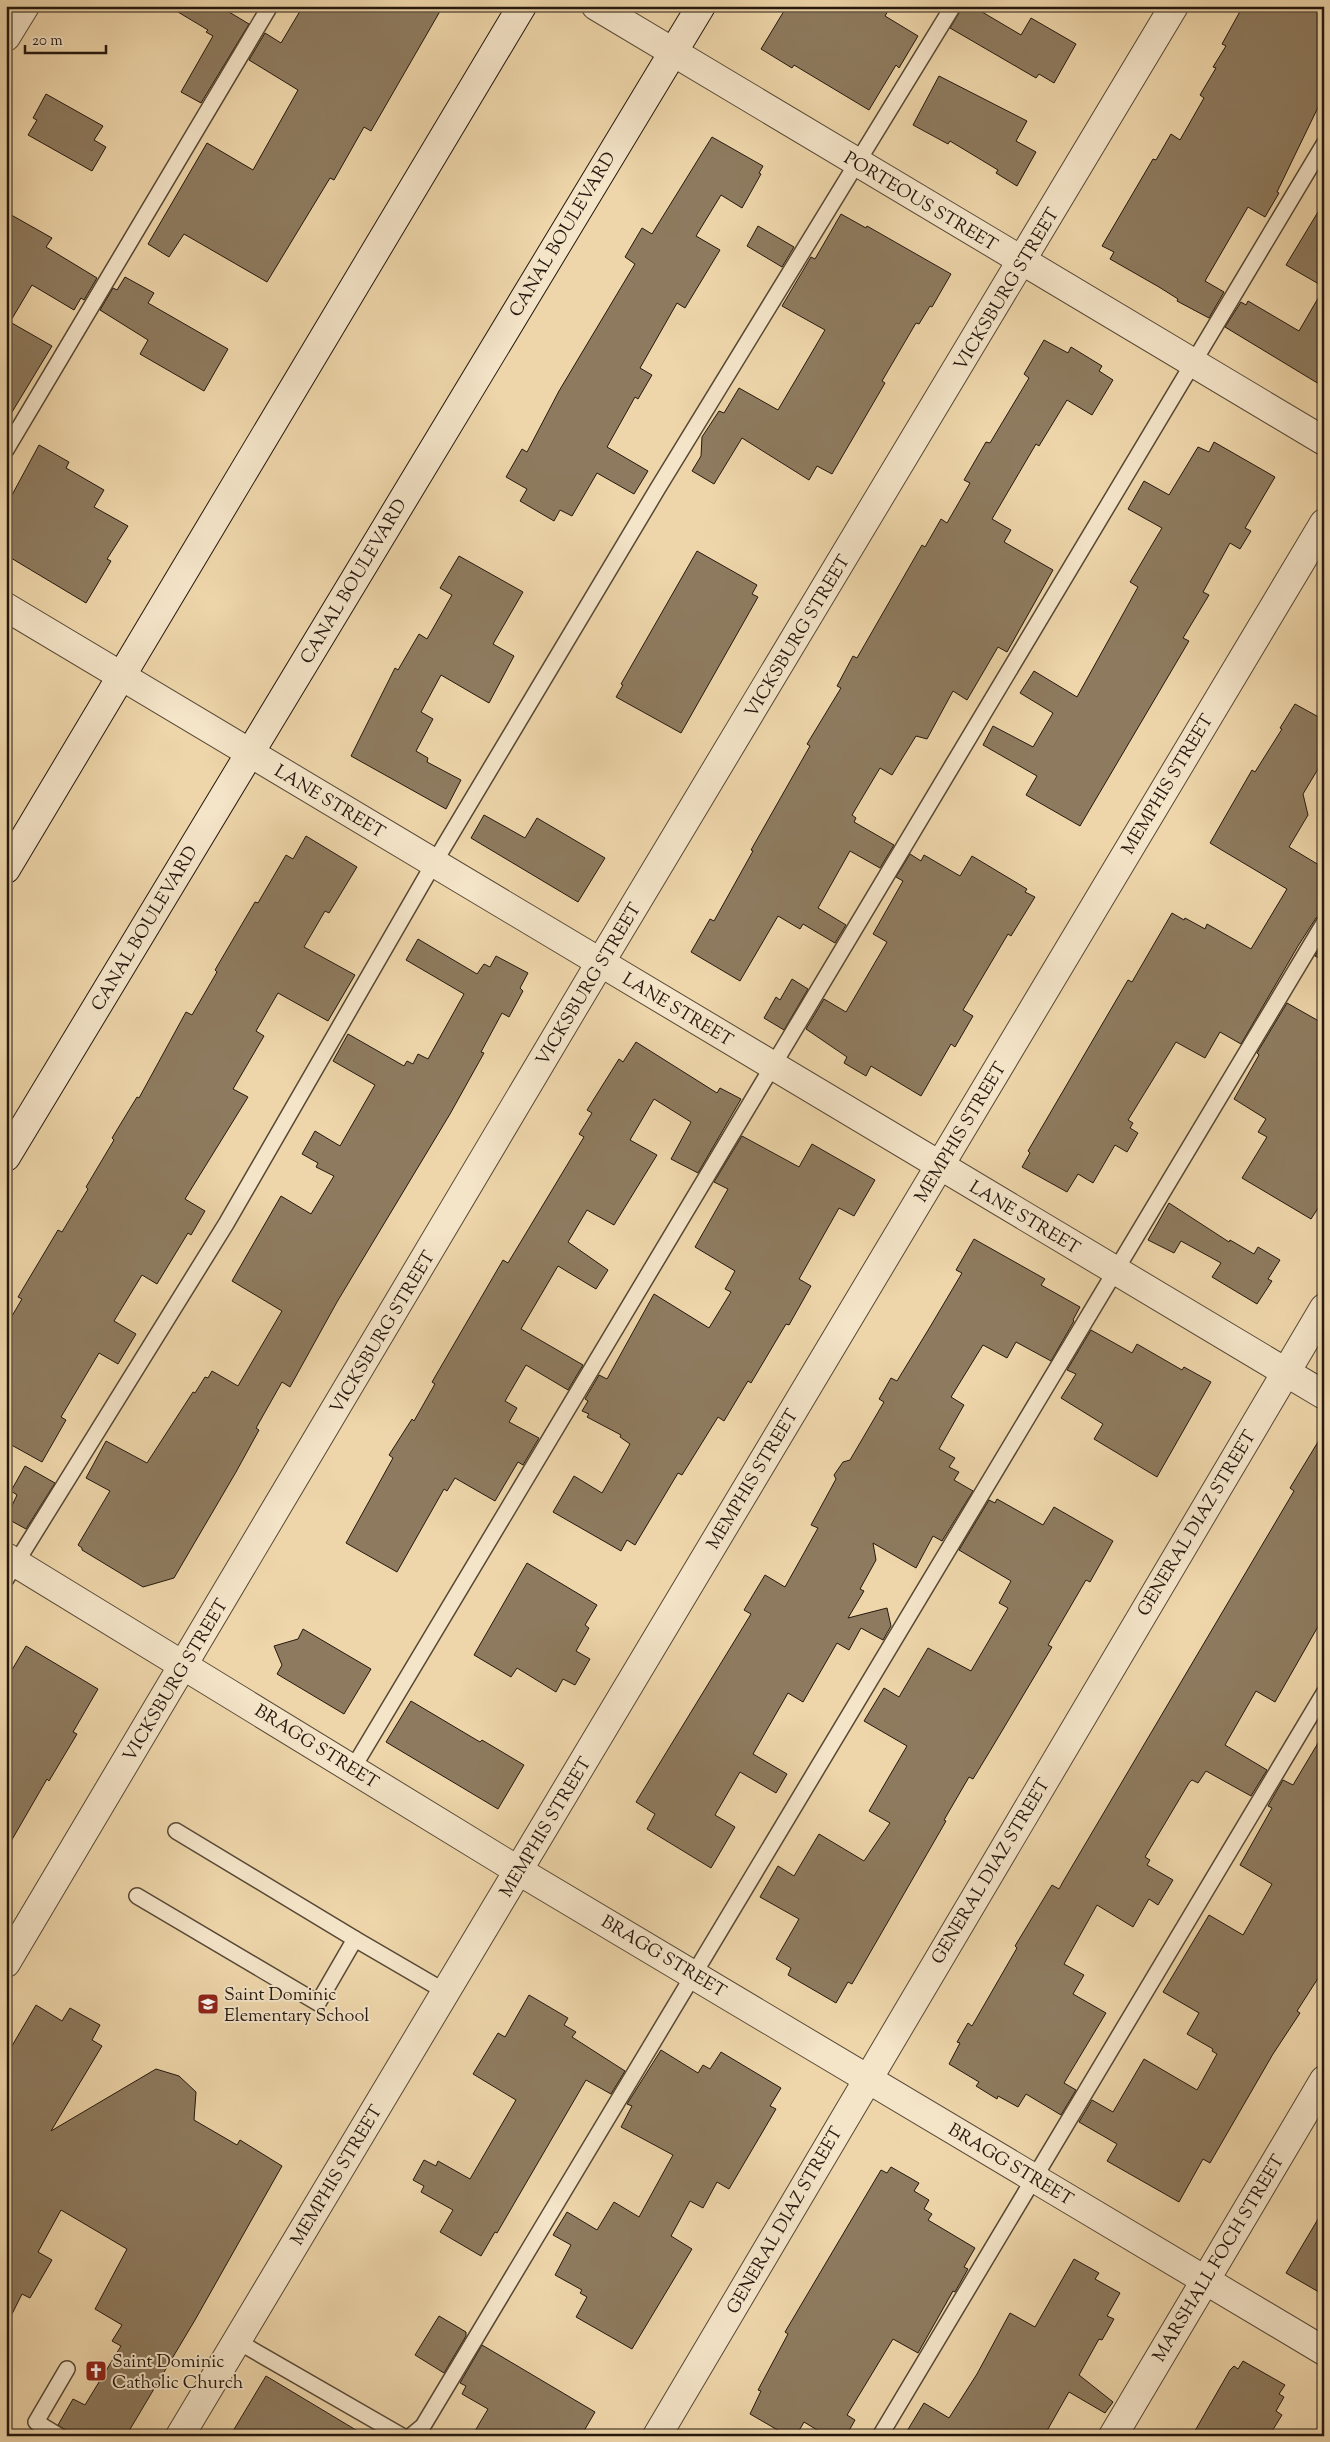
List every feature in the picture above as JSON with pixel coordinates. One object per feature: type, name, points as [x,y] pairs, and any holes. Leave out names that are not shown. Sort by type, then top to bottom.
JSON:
[{"type":"street","points":[[6,37],[25,6]]},
{"type":"street","points":[[6,869],[522,6]]},
{"type":"street","name":"PORTEOUS STREET","points":[[596,6],[1324,441]]},
{"type":"street","name":"CANAL BOULEVARD","points":[[6,1157],[701,6]]},
{"type":"street","name":"VICKSBURG STREET","points":[[6,1963],[600,963],[1023,261],[1174,6]]},
{"type":"street","name":"MEMPHIS STREET","points":[[180,2436],[1324,523]]},
{"type":"street","name":"LANE STREET","points":[[6,607],[1324,1395]]},
{"type":"street","name":"GENERAL DIAZ STREET","points":[[657,2436],[1324,1308]]},
{"type":"street","name":"BRAGG STREET","points":[[10,1566],[184,1664],[519,1870],[1324,2351]]},
{"type":"street","name":"MARSHALL FOCH STREET","points":[[1113,2436],[1324,2080]]},
{"type":"lane","points":[[6,450],[270,6]]},
{"type":"lane","points":[[10,1566],[226,1224],[434,863],[953,6]]},
{"type":"lane","points":[[353,1768],[1324,144]]},
{"type":"lane","points":[[411,2436],[423,2426],[1114,1270],[1324,923]]},
{"type":"lane","points":[[880,2436],[1036,2178],[1324,1693]]},
{"type":"lane","points":[[176,1831],[446,1992]]},
{"type":"lane","points":[[137,1896],[318,2003],[355,1939]]},
{"type":"lane","points":[[236,2341],[402,2436]]},
{"type":"lane","points":[[59,2436],[36,2422],[67,2369]]},
{"type":"building","points":[[168,6],[219,6],[249,24],[201,103],[181,92],[213,36],[206,32],[208,30]]},
{"type":"building","points":[[303,6],[443,6],[371,131],[364,127],[334,180],[330,178],[267,282],[184,234],[169,257],[148,244],[207,143],[253,170],[298,90],[249,60],[265,33],[281,43]]},
{"type":"building","points":[[787,6],[891,6],[885,16],[918,36],[899,68],[896,65],[869,110],[794,65],[792,68],[761,49]]},
{"type":"building","points":[[963,6],[972,6],[1021,35],[1031,18],[1076,44],[1054,83],[1039,74],[1036,78],[950,28]]},
{"type":"building","points":[[1243,6],[1324,6],[1324,95],[1277,192],[1279,193],[1265,217],[1248,207],[1205,281],[1224,292],[1209,318],[1177,301],[1178,299],[1159,287],[1110,259],[1114,252],[1102,246],[1153,159],[1156,160],[1171,134],[1180,140],[1204,98],[1200,95],[1216,68],[1213,67],[1226,46],[1222,44]]},
{"type":"building","points":[[939,76],[1027,121],[1016,141],[1036,152],[1017,186],[996,173],[998,170],[950,141],[948,144],[913,125]]},
{"type":"building","points":[[46,94],[103,126],[94,140],[106,147],[92,171],[28,135],[37,120],[33,118]]},
{"type":"building","points":[[712,137],[763,166],[759,173],[761,174],[742,208],[721,195],[696,236],[720,250],[685,308],[677,303],[640,368],[652,375],[638,399],[635,397],[607,447],[648,471],[634,494],[597,473],[572,516],[560,510],[554,521],[520,501],[527,489],[506,477],[522,449],[527,452],[559,391],[635,264],[625,257],[642,228],[652,234]]},
{"type":"building","points":[[1324,202],[1324,287],[1286,265]]},
{"type":"building","points":[[6,212],[52,238],[46,247],[97,278],[84,300],[81,298],[74,310],[32,285],[10,322],[52,346],[6,422]]},
{"type":"building","points":[[841,214],[866,228],[867,226],[951,274],[932,307],[930,306],[919,324],[916,323],[882,381],[885,383],[832,474],[817,466],[809,480],[742,438],[714,484],[692,471],[701,456],[702,437],[719,411],[724,413],[739,388],[778,410],[825,330],[782,306],[811,257],[815,259]]},
{"type":"building","points":[[758,226],[794,247],[782,267],[747,246]]},
{"type":"building","points":[[125,277],[154,293],[148,303],[228,349],[204,391],[140,354],[148,340],[100,310],[113,288],[117,290]]},
{"type":"building","points":[[1324,288],[1324,387],[1225,327],[1241,302],[1246,305],[1248,301],[1299,331]]},
{"type":"building","points":[[1044,340],[1068,353],[1071,347],[1102,366],[1099,371],[1113,380],[1092,415],[1067,400],[1039,446],[1036,444],[992,519],[1011,530],[1004,542],[1053,570],[1007,652],[998,647],[967,700],[953,691],[927,739],[916,736],[892,775],[880,768],[852,815],[856,818],[854,822],[894,845],[880,868],[850,851],[818,908],[846,925],[835,943],[803,924],[800,929],[778,916],[740,981],[691,952],[710,919],[714,921],[753,851],[751,850],[810,746],[807,744],[841,688],[837,686],[853,656],[857,658],[922,545],[925,547],[941,519],[947,523],[970,483],[964,480],[986,442],[990,443],[1029,378],[1024,374]]},
{"type":"building","points":[[1214,442],[1275,477],[1245,528],[1251,531],[1240,549],[1230,543],[1203,592],[1209,595],[1183,638],[1189,641],[1080,826],[1026,795],[1037,776],[983,745],[993,726],[1033,747],[1053,713],[1020,693],[1034,671],[1077,697],[1138,587],[1130,582],[1162,528],[1128,509],[1144,481],[1169,495],[1198,447],[1209,452]]},
{"type":"building","points":[[39,445],[69,462],[66,468],[104,490],[94,507],[128,526],[107,559],[111,561],[86,603],[6,555],[6,506]]},
{"type":"building","points":[[697,551],[757,585],[752,594],[758,597],[681,733],[616,697],[623,685],[621,684]]},
{"type":"building","points":[[459,556],[523,592],[493,644],[514,656],[489,703],[441,675],[421,712],[433,719],[416,751],[428,758],[427,762],[461,780],[446,809],[351,756],[395,668],[398,670],[419,634],[427,639],[452,595],[440,588]]},
{"type":"building","points":[[1295,704],[1324,720],[1324,759],[1303,794],[1308,815],[1289,847],[1324,868],[1324,914],[1316,918],[1298,946],[1241,1044],[1220,1032],[1205,1058],[1176,1042],[1128,1120],[1133,1123],[1130,1128],[1138,1133],[1127,1152],[1115,1145],[1093,1183],[1078,1174],[1067,1192],[1022,1167],[1030,1153],[1028,1151],[1128,980],[1132,982],[1172,913],[1205,929],[1207,924],[1251,949],[1287,889],[1210,843],[1252,770],[1255,772]]},
{"type":"building","points":[[484,815],[525,838],[537,818],[605,858],[578,902],[471,838]]},
{"type":"building","points":[[306,836],[357,867],[329,913],[325,911],[304,947],[355,975],[328,1021],[278,993],[256,1031],[264,1036],[233,1089],[248,1097],[185,1199],[205,1211],[191,1235],[188,1233],[157,1284],[142,1275],[114,1321],[136,1334],[118,1364],[99,1353],[61,1417],[66,1420],[42,1462],[6,1442],[6,1326],[22,1299],[18,1297],[58,1230],[62,1232],[88,1189],[86,1187],[114,1140],[112,1138],[137,1097],[139,1098],[186,1012],[192,1015],[217,972],[215,970],[255,902],[258,903],[286,855],[293,859]]},
{"type":"building","points":[[910,854],[921,861],[924,855],[960,876],[972,856],[1027,889],[1025,892],[1035,897],[1011,936],[1008,934],[963,1010],[973,1016],[955,1047],[951,1044],[921,1096],[871,1066],[866,1076],[844,1063],[847,1057],[806,1029],[824,999],[846,1012],[887,942],[873,934],[903,881],[896,877]]},
{"type":"building","points":[[418,939],[477,974],[484,964],[490,967],[496,956],[528,973],[520,988],[523,991],[509,1017],[502,1013],[481,1052],[484,1053],[450,1114],[337,1302],[290,1387],[282,1382],[256,1428],[259,1430],[236,1472],[174,1578],[143,1587],[82,1550],[78,1545],[110,1491],[86,1478],[106,1441],[147,1463],[193,1392],[195,1393],[205,1377],[208,1378],[212,1371],[238,1386],[282,1311],[232,1281],[281,1196],[311,1214],[334,1176],[316,1167],[318,1163],[302,1154],[315,1131],[340,1146],[375,1085],[333,1061],[348,1034],[404,1066],[407,1061],[413,1064],[418,1054],[428,1059],[464,994],[406,960]]},
{"type":"building","points":[[1324,942],[1324,961],[1315,956]]},
{"type":"building","points":[[792,979],[808,989],[784,1030],[764,1018],[776,997],[780,1000]]},
{"type":"building","points":[[1287,1003],[1324,1024],[1324,1199],[1311,1219],[1242,1178],[1267,1137],[1258,1132],[1266,1119],[1234,1099],[1259,1055],[1257,1053]]},
{"type":"building","points":[[636,1042],[717,1093],[720,1088],[741,1099],[698,1173],[671,1159],[691,1122],[654,1099],[630,1140],[657,1155],[614,1225],[587,1210],[568,1242],[608,1270],[596,1289],[558,1266],[521,1329],[583,1365],[568,1390],[526,1365],[505,1401],[517,1408],[509,1422],[539,1438],[523,1465],[518,1462],[495,1501],[455,1478],[447,1491],[444,1489],[397,1572],[346,1543],[393,1458],[389,1455],[412,1419],[414,1421],[435,1384],[432,1382],[503,1260],[508,1263],[584,1137],[579,1134],[592,1113],[587,1110],[619,1059],[623,1062]]},
{"type":"building","points":[[742,1136],[799,1167],[812,1144],[875,1180],[854,1216],[839,1208],[799,1279],[811,1286],[789,1325],[786,1324],[751,1383],[748,1381],[724,1421],[718,1417],[682,1475],[678,1473],[635,1545],[627,1540],[621,1551],[553,1512],[574,1476],[602,1493],[630,1444],[620,1437],[621,1435],[587,1417],[589,1414],[582,1411],[588,1401],[585,1399],[599,1375],[607,1379],[654,1294],[709,1328],[731,1292],[725,1289],[735,1271],[695,1247],[728,1189],[714,1182]]},
{"type":"building","points":[[1169,1203],[1229,1242],[1230,1240],[1254,1254],[1258,1247],[1280,1260],[1268,1279],[1272,1281],[1257,1304],[1212,1277],[1221,1263],[1181,1241],[1174,1253],[1148,1240]]},
{"type":"building","points":[[974,1239],[1045,1279],[1041,1285],[1080,1307],[1051,1361],[1016,1342],[1007,1358],[983,1345],[951,1397],[964,1405],[939,1449],[955,1458],[949,1467],[959,1472],[954,1480],[973,1491],[942,1541],[933,1536],[916,1568],[873,1543],[876,1560],[860,1589],[864,1591],[848,1618],[887,1608],[891,1626],[883,1640],[861,1628],[849,1650],[837,1643],[803,1702],[788,1693],[753,1754],[787,1774],[776,1793],[740,1772],[715,1815],[735,1827],[711,1868],[647,1829],[655,1814],[636,1802],[751,1614],[744,1610],[765,1575],[785,1587],[818,1528],[811,1525],[836,1479],[834,1475],[843,1462],[850,1460],[884,1402],[879,1399],[891,1378],[897,1381],[930,1327],[962,1273],[956,1270]]},
{"type":"building","points":[[1091,1330],[1132,1353],[1137,1344],[1182,1370],[1184,1367],[1211,1382],[1157,1477],[1094,1439],[1103,1424],[1061,1398],[1076,1374],[1067,1370]]},
{"type":"building","points":[[1324,1432],[1324,1616],[1275,1702],[1256,1691],[1225,1745],[1267,1770],[1251,1796],[1206,1771],[1198,1783],[1192,1780],[1189,1783],[1145,1857],[1150,1860],[1147,1865],[1173,1880],[1158,1905],[1149,1899],[1133,1927],[1097,1905],[1064,1964],[1084,1975],[1073,1994],[1106,2013],[1064,2083],[1076,2090],[1061,2115],[1026,2094],[1018,2107],[998,2096],[997,2099],[976,2086],[979,2082],[949,2064],[960,2043],[957,2042],[968,2023],[972,2026],[1017,1948],[1015,1946],[1052,1885],[1059,1889],[1294,1491],[1290,1488]]},
{"type":"building","points":[[25,1466],[55,1483],[26,1529],[6,1518],[17,1495],[11,1491]]},
{"type":"building","points":[[997,1499],[1043,1525],[1054,1507],[1113,1541],[1090,1582],[1086,1580],[1048,1645],[1052,1647],[973,1779],[969,1777],[944,1820],[946,1821],[852,1984],[848,1982],[836,2003],[788,1975],[791,1968],[776,1959],[799,1919],[760,1897],[778,1866],[794,1876],[819,1834],[864,1861],[890,1823],[869,1811],[907,1746],[864,1721],[884,1688],[899,1697],[928,1648],[971,1671],[1008,1608],[999,1603],[1011,1581],[959,1550],[989,1500],[995,1503]]},
{"type":"building","points":[[527,1563],[597,1605],[585,1625],[589,1628],[576,1651],[590,1659],[575,1685],[563,1679],[556,1692],[517,1668],[511,1677],[474,1655]]},
{"type":"building","points":[[303,1629],[371,1669],[344,1714],[277,1674],[282,1665],[274,1646],[298,1639]]},
{"type":"building","points":[[26,1646],[98,1689],[73,1732],[77,1734],[49,1781],[47,1779],[6,1850],[6,1680]]},
{"type":"building","points":[[411,1701],[480,1742],[482,1740],[524,1765],[498,1809],[386,1742]]},
{"type":"building","points":[[1324,1733],[1324,1969],[1297,2011],[1300,2013],[1273,2054],[1210,2163],[1203,2159],[1179,2202],[1107,2161],[1117,2144],[1079,2122],[1092,2100],[1113,2112],[1144,2059],[1197,2090],[1217,2054],[1212,2051],[1213,2049],[1187,2034],[1199,2013],[1163,1992],[1209,1915],[1243,1935],[1272,1884],[1240,1865],[1272,1808],[1268,1806],[1283,1780],[1293,1785]]},
{"type":"building","points":[[529,1995],[568,2018],[564,2025],[576,2032],[572,2037],[625,2071],[611,2094],[586,2080],[497,2233],[495,2232],[481,2256],[440,2232],[453,2210],[421,2192],[424,2186],[413,2180],[424,2160],[436,2166],[438,2161],[470,2179],[516,2100],[473,2074],[498,2033],[505,2037]]},
{"type":"building","points":[[36,2005],[62,2021],[70,2008],[100,2025],[92,2040],[102,2046],[51,2131],[156,2069],[179,2076],[196,2092],[194,2120],[237,2145],[240,2140],[282,2166],[195,2320],[126,2436],[68,2436],[67,2431],[58,2425],[73,2399],[85,2405],[121,2346],[112,2341],[122,2325],[95,2309],[127,2249],[61,2210],[38,2252],[52,2260],[30,2298],[22,2294],[6,2326],[6,2056]]},
{"type":"building","points":[[661,2050],[698,2073],[703,2065],[710,2069],[721,2052],[781,2088],[770,2106],[776,2109],[729,2189],[717,2182],[703,2208],[690,2201],[671,2236],[692,2249],[632,2349],[576,2317],[587,2297],[580,2293],[582,2290],[555,2275],[571,2245],[553,2235],[567,2212],[597,2230],[614,2202],[639,2217],[673,2155],[621,2127],[632,2106],[627,2104]]},
{"type":"building","points":[[891,2167],[919,2183],[914,2191],[929,2200],[924,2209],[932,2214],[928,2220],[975,2248],[964,2267],[968,2269],[955,2292],[953,2291],[918,2353],[893,2339],[847,2415],[855,2420],[846,2436],[827,2436],[804,2422],[796,2436],[788,2436],[750,2414],[761,2391],[758,2390],[788,2334],[785,2332],[881,2170],[887,2173]]},
{"type":"building","points":[[1324,2209],[1324,2295],[1286,2273]]},
{"type":"building","points":[[1074,2259],[1099,2273],[1095,2279],[1120,2293],[1107,2316],[1114,2319],[1102,2340],[1099,2339],[1079,2375],[1113,2402],[1105,2413],[1069,2392],[1044,2436],[904,2436],[924,2403],[949,2418],[977,2374],[1010,2313],[1035,2327]]},
{"type":"building","points":[[439,2316],[466,2332],[466,2336],[444,2373],[415,2355]]},
{"type":"building","points":[[482,2345],[595,2412],[581,2436],[472,2436],[488,2409],[462,2394],[466,2386],[460,2383]]},
{"type":"building","points":[[1243,2361],[1285,2385],[1279,2394],[1284,2397],[1276,2411],[1282,2415],[1269,2436],[1192,2436],[1230,2370],[1234,2366],[1238,2369]]},
{"type":"building","points":[[266,2376],[366,2436],[230,2436]]},
{"type":"place","name":"Saint Dominic Elementary School","points":[[208,2004]]},
{"type":"place","name":"Saint Dominic Catholic Church","points":[[96,2371]]}]
